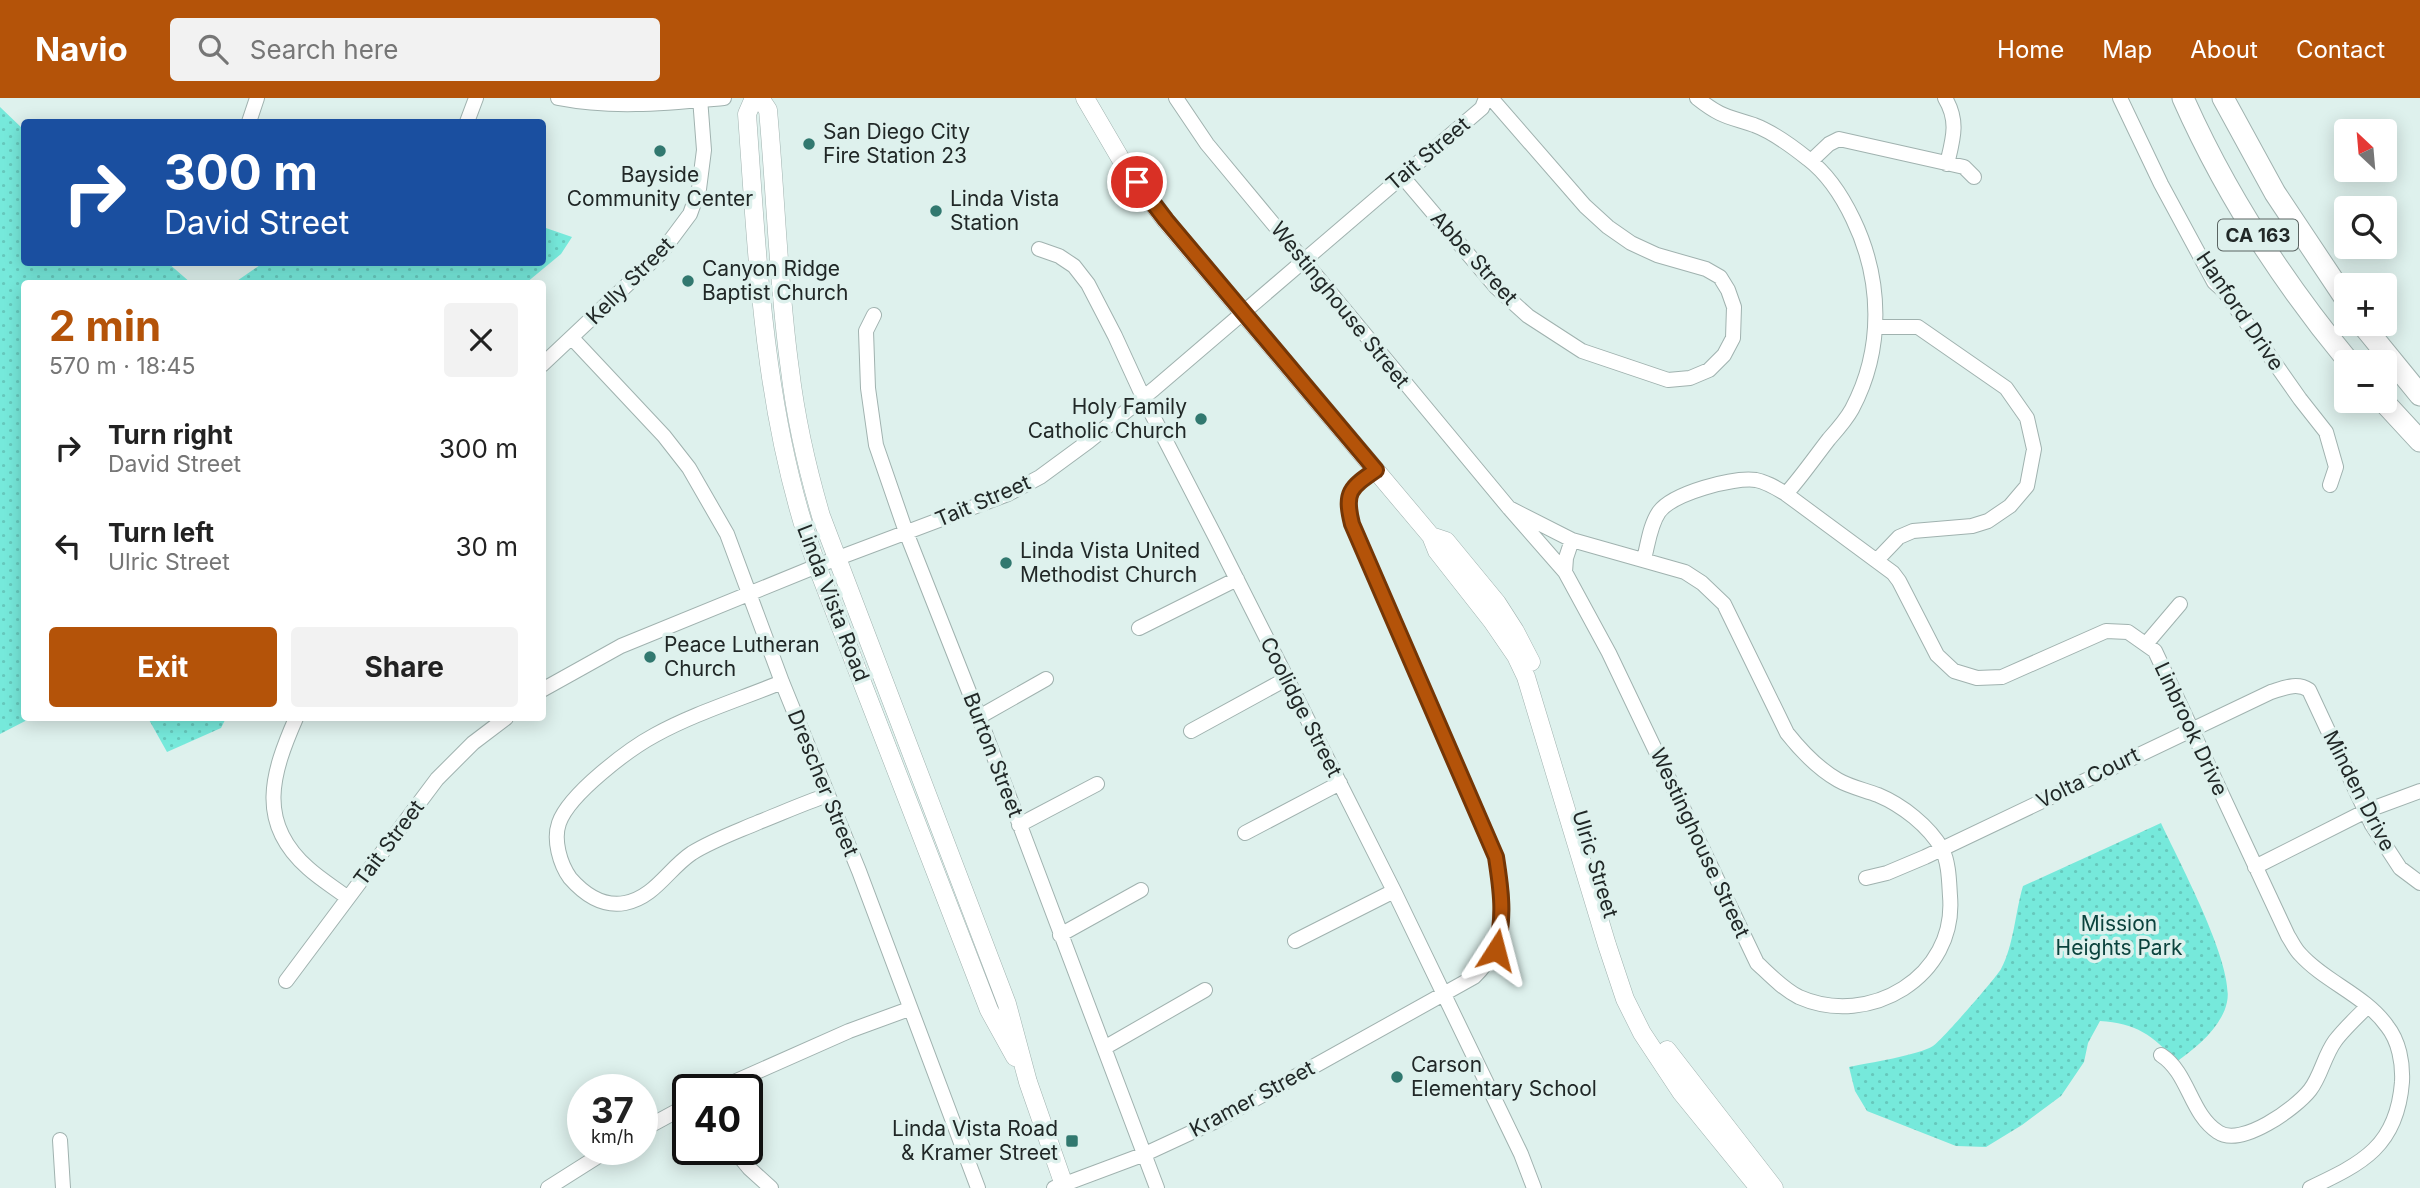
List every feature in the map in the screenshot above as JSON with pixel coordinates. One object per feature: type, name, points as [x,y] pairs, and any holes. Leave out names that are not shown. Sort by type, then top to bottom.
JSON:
[{"type":"highway","name":"CA 163","points":[[2183,98],[2228,188],[2278,268],[2340,350]]},
{"type":"highway","name":"CA 163","points":[[2223,98],[2275,193],[2334,282]]},
{"type":"highway","points":[[2372,336],[2420,395]]},
{"type":"highway","points":[[2395,413],[2420,441]]},
{"type":"main road","name":"Linda Vista Road","points":[[1028,1082],[989,1010],[817,566],[789,478],[773,396],[763,307],[747,114],[757,98],[768,110],[785,324],[793,392],[811,483],[836,559],[1007,1004],[1061,1187]]},
{"type":"main road","name":"Ulric Street","points":[[1085,98],[1150,201],[1431,536],[1437,551],[1510,648],[1526,677],[1625,999],[1642,1033],[1681,1092],[1759,1188]]},
{"type":"main road","name":"Ulric Street","points":[[1431,536],[1446,541],[1497,603],[1533,667],[1637,999],[1666,1049],[1774,1188]]},
{"type":"street","points":[[250,119],[257,98]]},
{"type":"street","points":[[468,119],[476,98]]},
{"type":"street","points":[[558,98],[606,105],[650,106],[724,98]]},
{"type":"street","name":"Westinghouse Street","points":[[1176,98],[1207,144],[1508,508],[1565,572],[1609,653],[1757,963],[1788,990],[1800,997],[1827,1005],[1875,1001],[1897,992],[1919,978],[1944,946],[1951,911],[1948,871],[1941,849]]},
{"type":"street","name":"Tait Street","points":[[546,687],[621,646],[748,593],[1008,494],[1040,477],[1143,397],[1482,108],[1489,98]]},
{"type":"street","name":"Abbe Street","points":[[1402,176],[1496,287],[1528,316],[1582,351],[1668,380],[1690,378],[1709,370],[1724,355],[1733,338],[1734,307],[1720,277],[1706,269],[1657,255],[1631,243],[1608,227],[1585,206],[1489,98]]},
{"type":"street","points":[[1697,98],[1731,120],[1756,126],[1811,161],[1837,190],[1871,263],[1876,327],[1869,368],[1852,411],[1786,494]]},
{"type":"street","points":[[1945,98],[1951,108],[1956,128],[1947,164]]},
{"type":"street","name":"Hanford Drive","points":[[2120,98],[2161,184],[2214,282],[2224,290],[2326,432],[2336,467],[2330,485]]},
{"type":"street","name":"Kelly Street","points":[[546,361],[662,253],[690,214],[699,189],[704,150],[701,99]]},
{"type":"street","points":[[1811,161],[1829,144],[1839,139],[1964,167],[1974,177]]},
{"type":"street","name":"Coolidge Street","points":[[1039,249],[1059,256],[1074,266],[1088,284],[1394,891],[1521,1154],[1534,1188]]},
{"type":"street","name":"Burton Street","points":[[874,315],[866,331],[868,388],[876,445],[905,532],[979,717],[1157,1188]]},
{"type":"street","points":[[1876,327],[1918,327],[2006,388],[2027,418],[2034,449],[2027,486],[2010,506],[1988,521],[1972,526],[1913,531],[1899,537],[1877,560]]},
{"type":"street","name":"Drescher Street","points":[[572,338],[664,436],[689,468],[727,534],[782,682],[859,871],[978,1188]]},
{"type":"street","name":"Kramer Street","points":[[1061,1187],[1145,1154],[1214,1122],[1443,996],[1474,977],[1488,964],[1496,950],[1501,930],[1502,893],[1496,857],[1352,524],[1347,504],[1353,488],[1376,470]]},
{"type":"street","name":"Linbrook Drive","points":[[1644,559],[1653,525],[1660,511],[1675,498],[1735,480],[1756,480],[1769,483],[1786,494],[1877,560],[1899,581],[1937,655],[1954,671],[1977,678],[2002,677],[2106,631],[2128,632],[2155,651],[2288,936],[2301,955],[2368,1006],[2388,1026],[2399,1052],[2403,1072],[2401,1101],[2389,1132],[2374,1151],[2355,1167],[2311,1188]]},
{"type":"street","points":[[1508,508],[1572,540],[1685,572],[1702,583],[1724,604],[1787,733],[1816,765],[1840,781],[1881,796],[1907,811],[1941,849]]},
{"type":"street","points":[[1565,572],[1572,540]]},
{"type":"street","points":[[1139,628],[1237,579]]},
{"type":"street","points":[[2146,644],[2180,604]]},
{"type":"street","points":[[979,717],[1046,679]]},
{"type":"street","points":[[1191,731],[1286,679]]},
{"type":"street","points":[[782,682],[658,733],[630,749],[602,772],[566,810],[559,822],[557,834],[560,862],[582,891],[601,901],[623,903],[646,896],[690,855],[715,840],[828,795]]},
{"type":"street","name":"Volta Court","points":[[1866,878],[1887,873],[1941,849],[2271,692],[2293,686],[2309,690]]},
{"type":"street","name":"Minden Drive","points":[[2309,690],[2366,811],[2400,868],[2420,883]]},
{"type":"street","points":[[295,721],[275,773],[274,808],[279,830],[291,850],[308,868],[348,898]]},
{"type":"street","name":"Tait Street","points":[[286,981],[437,779],[472,743],[502,721]]},
{"type":"street","points":[[1245,833],[1340,783]]},
{"type":"street","points":[[1019,825],[1097,784]]},
{"type":"street","points":[[2255,867],[2366,811],[2420,791]]},
{"type":"street","points":[[1060,935],[1141,890]]},
{"type":"street","points":[[1296,941],[1394,891]]},
{"type":"street","points":[[1104,1048],[1205,990]]},
{"type":"street","points":[[2161,1055],[2171,1062],[2200,1116],[2218,1133],[2229,1137],[2240,1136],[2292,1110],[2312,1088],[2334,1042],[2368,1006]]},
{"type":"street","points":[[752,1074],[849,1031],[909,1009]]},
{"type":"street","points":[[60,1140],[63,1188]]},
{"type":"street","points":[[548,1188],[584,1165]]},
{"type":"street","points":[[746,1165],[771,1188]]},
{"type":"green space","points":[[0,107],[21,127],[21,266],[171,266],[188,280],[21,280],[21,721],[25,721],[0,734]]},
{"type":"green space","points":[[546,228],[572,237],[561,254],[530,280],[238,280],[259,266],[546,266]]},
{"type":"green space","points":[[150,721],[224,721],[221,728],[167,752]]},
{"type":"green space","name":"Mission Heights Park","points":[[2161,823],[2214,939],[2227,985],[2224,1011],[2207,1037],[2176,1062],[2160,1044],[2143,1032],[2124,1024],[2100,1021],[2088,1043],[2084,1062],[2061,1096],[1986,1147],[1956,1146],[1867,1111],[1855,1091],[1849,1067],[1926,1049],[1946,1033],[2001,969],[2012,939],[2023,886]]},
{"type":"place","name":"San Diego City Fire Station 23","points":[[809,144]]},
{"type":"place","name":"Bayside Community Center","points":[[660,151]]},
{"type":"place","name":"Linda Vista Station","points":[[936,211]]},
{"type":"place","name":"Canyon Ridge Baptist Church","points":[[688,281]]},
{"type":"place","name":"Holy Family Catholic Church","points":[[1201,419]]},
{"type":"place","name":"Linda Vista United Methodist Church","points":[[1006,563]]},
{"type":"place","name":"Peace Lutheran Church","points":[[650,657]]},
{"type":"place","name":"Carson Elementary School","points":[[1397,1077]]},
{"type":"place","name":"Linda Vista Road & Kramer Street","points":[[1072,1141]]},
{"type":"route","points":[[1137,182],[1376,470],[1353,488],[1347,504],[1352,524],[1496,857],[1502,893],[1501,930],[1496,950]]}]
